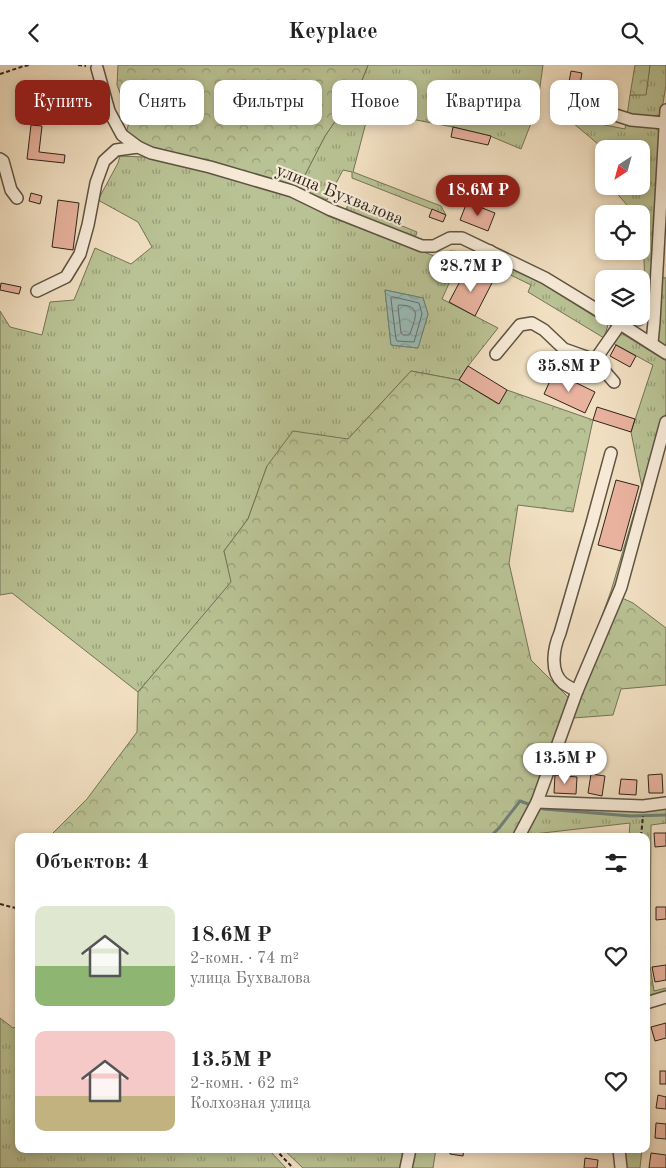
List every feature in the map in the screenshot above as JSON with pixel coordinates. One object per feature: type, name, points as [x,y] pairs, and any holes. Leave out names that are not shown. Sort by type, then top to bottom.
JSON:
[{"type":"street","name":"улица Бухвалова","points":[[97,68],[109,111],[122,135],[138,147],[151,153],[210,167],[292,191],[331,210],[422,246],[434,247],[450,238],[462,238],[545,278],[595,309]]},
{"type":"street","points":[[652,343],[666,110]]},
{"type":"street","points":[[618,115],[631,119],[664,123]]},
{"type":"street","points":[[37,291],[66,277],[80,254],[96,183],[104,161],[116,150],[138,147]]},
{"type":"street","points":[[0,159],[3,161],[11,190],[16,198]]},
{"type":"street","points":[[479,272],[490,251]]},
{"type":"street","points":[[496,353],[520,325],[532,323],[544,330],[564,349],[595,360],[614,381]]},
{"type":"street","points":[[595,360],[619,325]]},
{"type":"street","points":[[622,325],[666,353]]},
{"type":"street","points":[[521,833],[537,802],[577,691],[622,587],[666,422]]},
{"type":"street","points":[[577,691],[563,683],[556,675],[554,659],[556,643],[579,569],[611,453]]},
{"type":"street","points":[[537,802],[643,806],[666,803]]},
{"type":"street","points":[[650,1002],[666,997]]},
{"type":"street","points":[[406,1168],[409,1153]]},
{"type":"street","points":[[619,1153],[621,1168]]},
{"type":"path","points":[[0,74],[31,65]]},
{"type":"path","points":[[642,833],[643,812]]},
{"type":"path","points":[[0,904],[15,908]]},
{"type":"path","points":[[279,1153],[293,1168]]},
{"type":"green space","points":[[118,65],[368,65],[362,80],[332,80],[333,125],[296,188],[149,147],[126,133],[128,125],[204,125],[204,80],[120,80],[120,93],[117,85]]},
{"type":"green space","points":[[368,65],[543,65],[540,86],[540,80],[427,80],[427,122],[417,120],[417,80],[362,80]]},
{"type":"green space","points":[[635,65],[650,65],[646,95],[630,95]]},
{"type":"green space","points":[[650,65],[666,65],[666,85],[661,115],[627,115],[630,95],[646,94]]},
{"type":"green space","points":[[626,123],[655,128],[661,132],[650,316],[650,270],[644,270],[644,260],[650,260],[650,205],[627,205],[618,195],[650,195],[650,140],[595,141],[575,125],[605,125],[625,129]]},
{"type":"green space","points":[[333,125],[365,125],[353,172],[441,206],[446,215],[352,178],[352,172],[343,170],[327,200],[296,188]]},
{"type":"green space","points":[[442,125],[530,125],[521,149],[490,136]]},
{"type":"green space","points":[[120,156],[144,157],[208,171],[290,195],[328,216],[437,257],[450,251],[463,252],[442,299],[498,328],[459,380],[411,371],[348,439],[267,466],[248,519],[224,551],[232,582],[138,692],[12,593],[0,595],[0,311],[10,327],[42,335],[50,302],[74,300],[95,248],[131,264],[152,247],[138,222],[98,200]],"holes":[[[385,290],[423,298],[428,314],[418,348],[391,345]]]},
{"type":"green space","points":[[348,204],[417,232],[415,238],[346,210]]},
{"type":"green space","points":[[493,260],[541,283],[595,317],[595,325],[608,325],[604,338],[528,292],[531,285],[488,264]]},
{"type":"green space","points":[[660,277],[666,278],[666,348],[663,347],[658,339],[657,323]]},
{"type":"green space","points":[[621,333],[666,361],[666,413],[619,586],[576,687],[611,591],[642,487],[631,432],[653,365],[611,342]]},
{"type":"green space","points":[[411,371],[459,380],[498,404],[507,390],[593,420],[573,512],[518,505],[509,563],[531,660],[571,700],[533,801],[516,833],[53,833],[87,799],[137,732],[138,692],[231,582],[224,551],[248,519],[267,466],[293,431],[348,439]]},
{"type":"green space","points":[[622,598],[633,603],[666,628],[666,685],[621,689],[613,715],[573,718],[582,693]]},
{"type":"green space","points":[[539,805],[649,811],[666,809],[666,823],[651,825],[650,966],[650,833],[629,833],[630,823],[542,833],[526,833]]},
{"type":"green space","points":[[650,966],[654,991],[666,988],[666,993],[650,997]]},
{"type":"green space","points":[[0,1018],[13,1028],[15,1027],[15,1153],[272,1153],[286,1168],[0,1168]]},
{"type":"green space","points":[[287,1153],[402,1153],[400,1168],[303,1168]]},
{"type":"green space","points":[[414,1153],[435,1153],[433,1168],[411,1168]]},
{"type":"green space","points":[[623,1153],[642,1153],[640,1168],[625,1168]]},
{"type":"water","points":[[385,290],[423,298],[428,314],[418,348],[391,345]]},
{"type":"building","points":[[571,71],[582,73],[581,80],[569,80]]},
{"type":"building","points":[[31,125],[42,126],[39,152],[65,155],[64,163],[27,159]]},
{"type":"building","points":[[453,127],[491,136],[488,145],[451,137]]},
{"type":"building","points":[[31,193],[42,196],[40,204],[29,201]]},
{"type":"building","points":[[58,200],[79,203],[73,250],[52,247]]},
{"type":"building","points":[[467,202],[495,213],[488,231],[460,220]]},
{"type":"building","points":[[432,209],[446,215],[443,222],[429,217]]},
{"type":"building","points":[[466,270],[492,283],[475,316],[449,302]]},
{"type":"building","points":[[1,283],[21,287],[19,294],[0,290]]},
{"type":"building","points":[[616,345],[636,356],[630,367],[610,356]]},
{"type":"building","points":[[468,366],[507,390],[499,404],[459,380]]},
{"type":"building","points":[[554,372],[595,392],[585,413],[544,394]]},
{"type":"building","points":[[597,407],[635,419],[631,432],[593,420]]},
{"type":"building","points":[[616,480],[639,486],[621,551],[598,545]]},
{"type":"building","points":[[591,774],[605,776],[602,796],[588,793]]},
{"type":"building","points":[[662,774],[663,793],[649,793],[648,775]]},
{"type":"building","points":[[555,775],[577,777],[576,794],[554,793]]},
{"type":"building","points":[[621,779],[637,780],[636,795],[619,794]]},
{"type":"building","points":[[654,833],[666,833],[666,846],[655,847]]},
{"type":"building","points":[[656,907],[666,907],[666,919],[656,920]]},
{"type":"building","points":[[666,965],[666,980],[655,982],[652,967]]},
{"type":"building","points":[[666,1023],[666,1038],[655,1041],[651,1027]]},
{"type":"building","points":[[660,1071],[666,1071],[666,1084],[660,1084]]},
{"type":"building","points":[[658,1095],[666,1097],[666,1109],[656,1108]]},
{"type":"building","points":[[656,1123],[666,1124],[666,1139],[655,1138]]},
{"type":"building","points":[[450,1153],[463,1153],[463,1156]]},
{"type":"building","points":[[651,1153],[666,1155],[666,1168],[649,1168]]},
{"type":"building","points":[[585,1158],[598,1160],[597,1168],[584,1168]]},
{"type":"waterway","points":[[494,833],[520,801],[531,805]]},
{"type":"waterway","points":[[537,807],[631,816],[666,815]]}]
